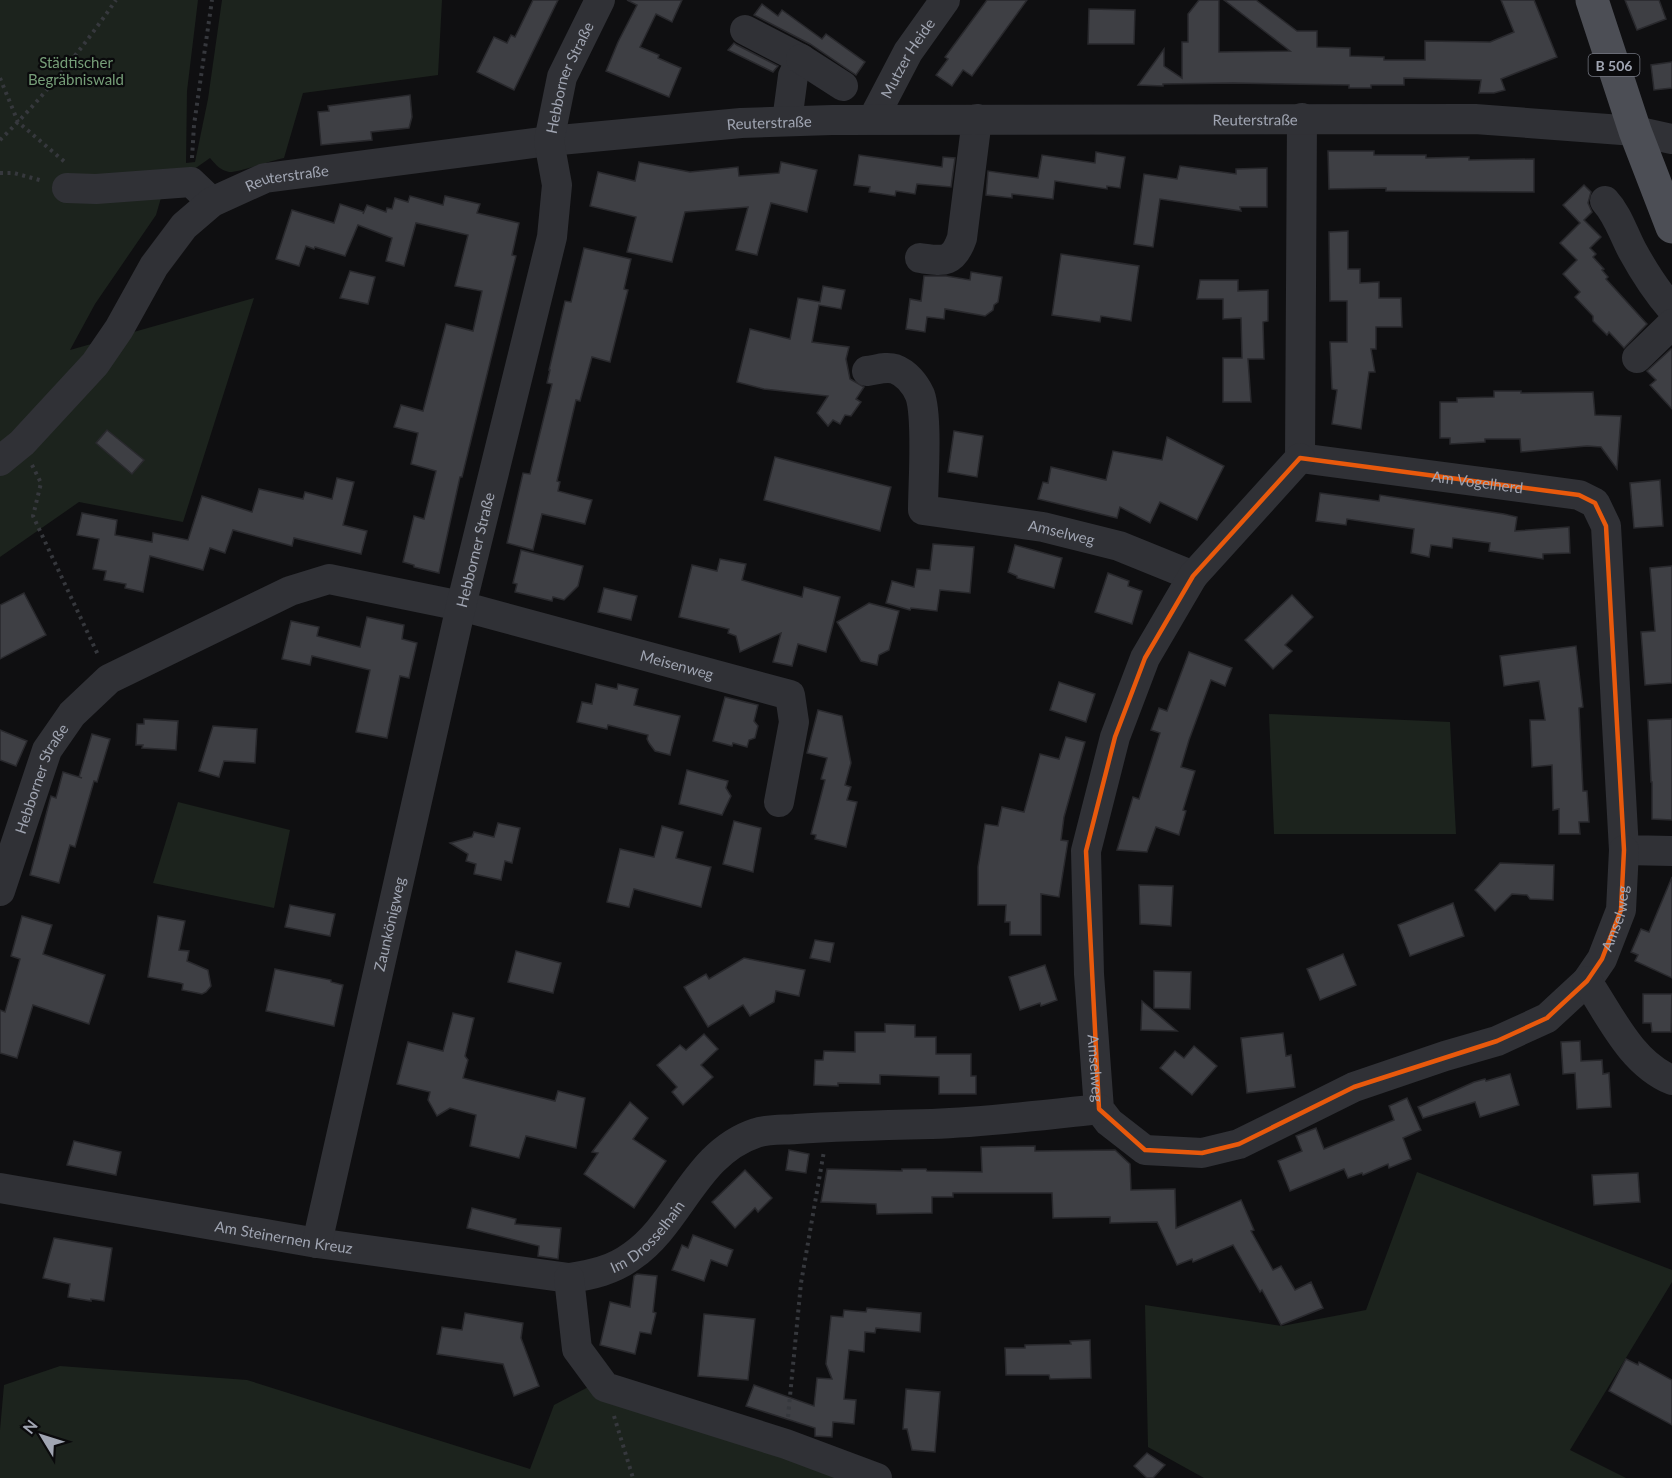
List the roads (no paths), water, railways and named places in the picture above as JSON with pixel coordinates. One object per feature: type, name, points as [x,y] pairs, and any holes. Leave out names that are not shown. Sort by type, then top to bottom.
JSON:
[{"type":"main road","name":"B 506","points":[[1592,0],[1635,131],[1672,227]]},
{"type":"street","name":"Hebborner Straße","points":[[0,891],[47,750],[72,714],[109,679],[290,591],[329,579],[461,606],[552,237],[557,185],[549,141],[562,77],[600,0]]},
{"type":"street","name":"Mutzer Heide","points":[[873,119],[908,52],[945,0]]},
{"type":"street","points":[[745,30],[801,59],[843,86]]},
{"type":"street","points":[[787,122],[793,76],[801,59]]},
{"type":"street","points":[[1300,458],[1302,118]]},
{"type":"street","name":"Reuterstraße","points":[[11,452],[95,364],[119,329],[160,258],[184,226],[201,192],[265,178],[549,141],[741,123],[873,119],[1474,119],[1635,131],[1672,138]]},
{"type":"street","points":[[920,258],[944,261],[958,251],[962,238],[977,119]]},
{"type":"street","points":[[81,188],[201,192]]},
{"type":"street","points":[[1605,201],[1614,211],[1652,286],[1672,309]]},
{"type":"street","points":[[1637,357],[1672,324]]},
{"type":"street","name":"Amselweg","points":[[867,371],[896,369],[907,376],[920,395],[923,427],[923,510],[1043,527],[1119,546],[1193,576]]},
{"type":"street","name":"Amselweg","points":[[1300,458],[1193,576],[1145,658],[1115,737],[1086,850],[1089,974],[1099,1109],[1109,1122],[1145,1150],[1202,1154],[1239,1144],[1354,1087],[1497,1041],[1547,1018],[1587,981],[1602,959],[1621,910],[1624,850]]},
{"type":"street","name":"Am Vogelherd","points":[[1300,458],[1579,495],[1595,503],[1606,526],[1624,850]]},
{"type":"street","name":"Meisenweg","points":[[461,606],[790,695],[794,722],[779,802]]},
{"type":"street","name":"Zaunkönigweg","points":[[317,1243],[461,606]]},
{"type":"street","points":[[1624,850],[1672,851]]},
{"type":"street","points":[[1587,981],[1636,1055],[1651,1070],[1672,1080]]},
{"type":"street","name":"Im Drosselhain","points":[[569,1278],[593,1275],[610,1269],[633,1256],[652,1237],[713,1158],[732,1144],[757,1132],[828,1127],[948,1124],[1099,1109]]},
{"type":"street","name":"Am Steinernen Kreuz","points":[[0,1188],[317,1243],[569,1278]]},
{"type":"street","points":[[569,1278],[577,1349],[604,1387],[786,1444],[877,1478]]},
{"type":"park label","name":"Städtischer Begräbniswald","points":[[76,70]]}]
